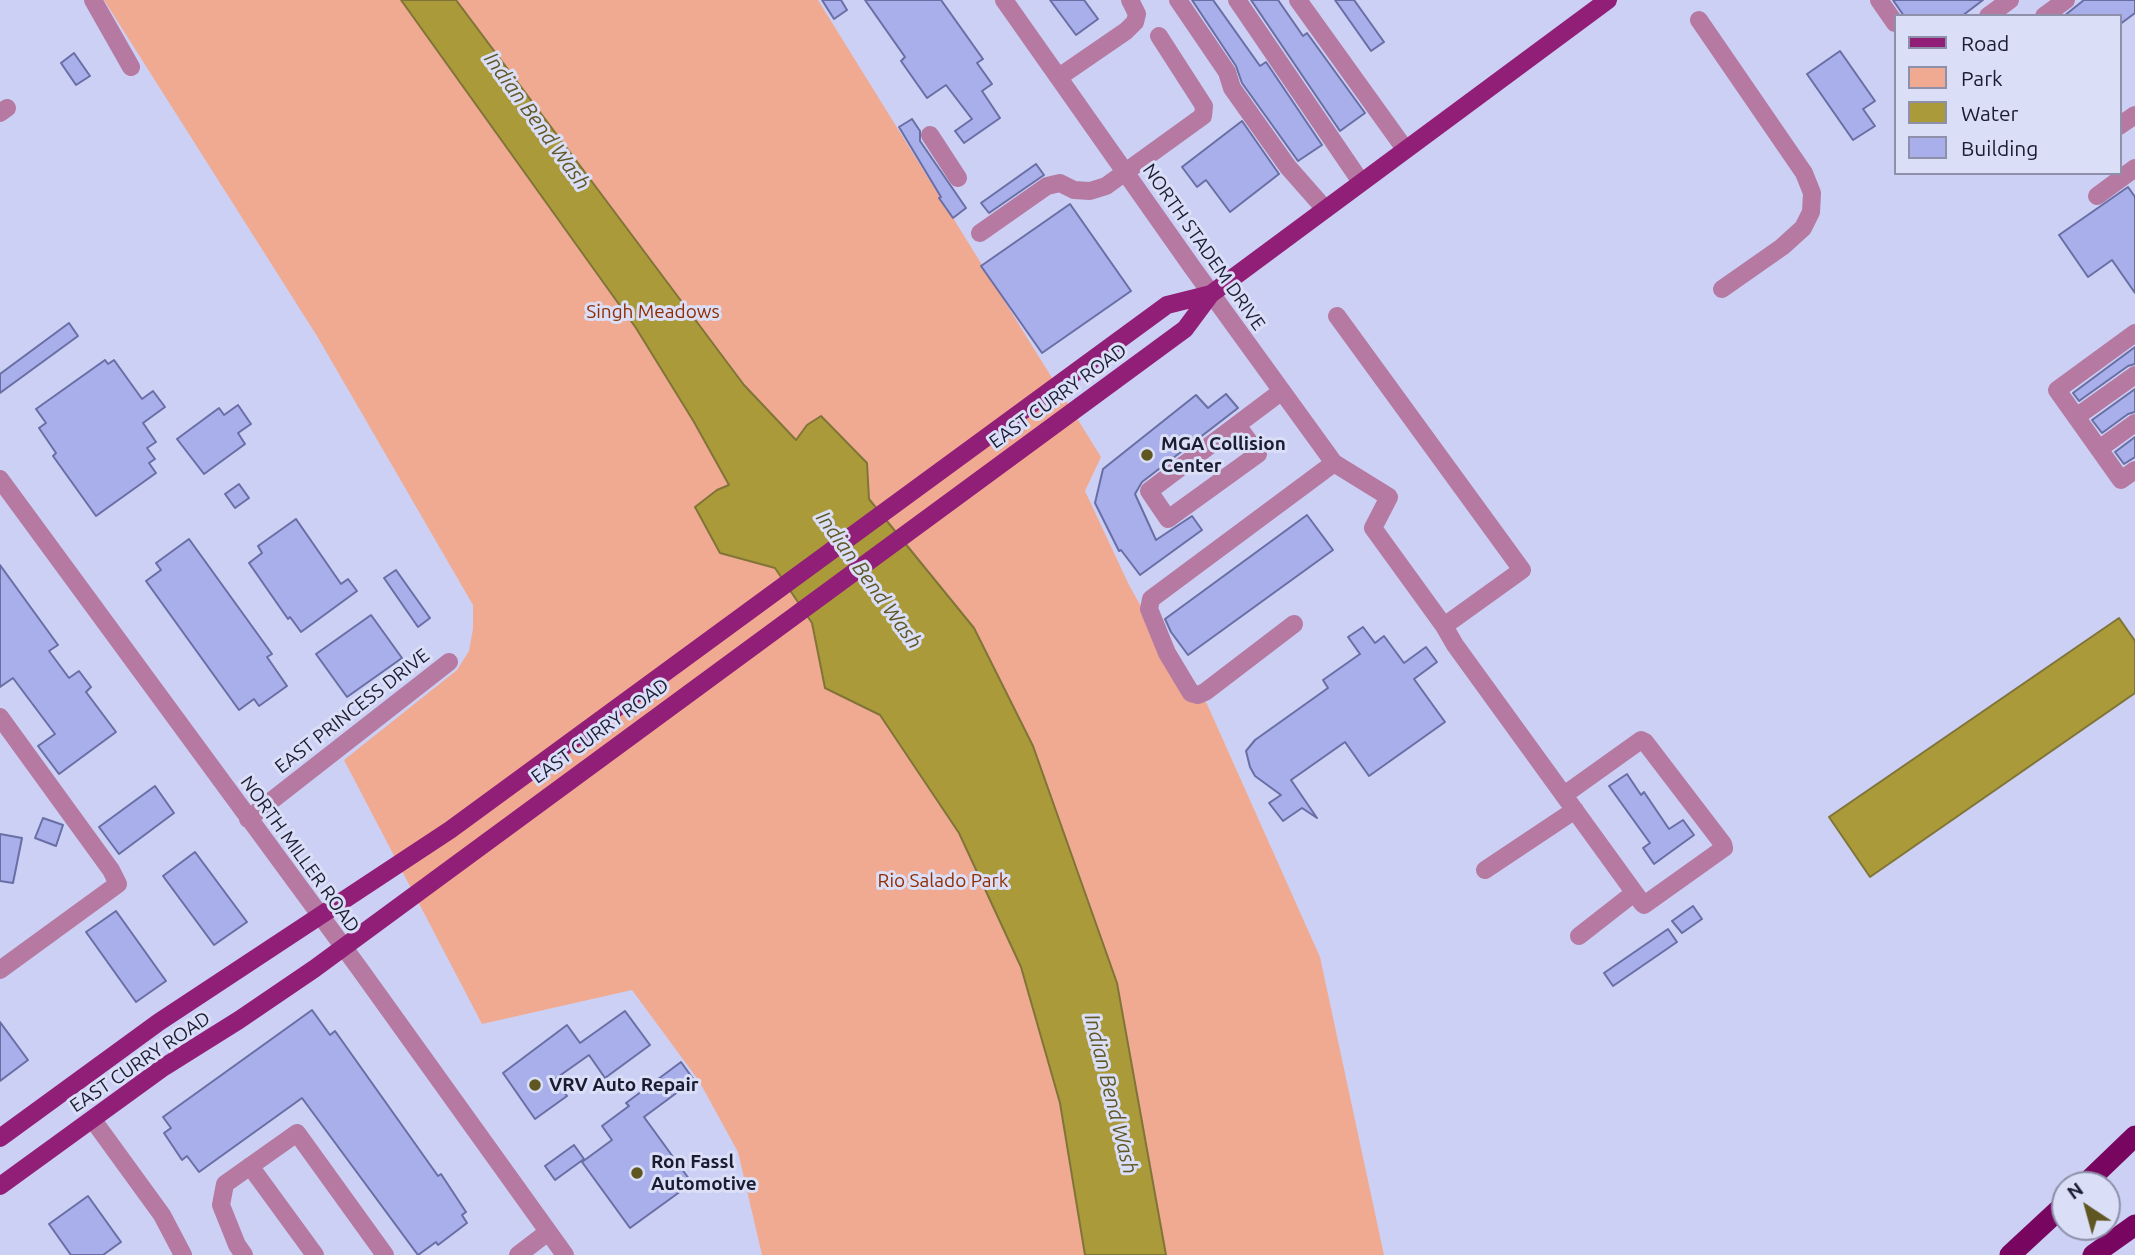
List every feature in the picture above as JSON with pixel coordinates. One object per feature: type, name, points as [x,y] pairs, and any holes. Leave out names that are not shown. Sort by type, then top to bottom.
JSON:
[{"type":"highway","points":[[2099,1171],[2135,1136]]},
{"type":"highway","points":[[2010,1255],[2051,1216]]},
{"type":"highway","points":[[2093,1255],[2135,1225]]},
{"type":"main road","name":"EAST CURRY ROAD","points":[[0,1186],[164,1068],[239,1020],[342,947],[1185,329],[1211,294],[1608,0]]},
{"type":"main road","name":"EAST CURRY ROAD","points":[[0,1138],[159,1022],[450,830],[1167,305],[1211,294]]},
{"type":"street","points":[[93,0],[131,66]]},
{"type":"street","name":"NORTH STADEM DRIVE","points":[[1004,0],[1211,294],[1335,463],[1389,497],[1373,528],[1444,626]]},
{"type":"street","points":[[1059,78],[1135,22],[1137,13],[1130,0]]},
{"type":"street","points":[[1178,0],[1227,72],[1232,88],[1288,167],[1325,209]]},
{"type":"street","points":[[1237,0],[1361,182]]},
{"type":"street","points":[[1298,0],[1405,149]]},
{"type":"street","points":[[1879,0],[1894,22]]},
{"type":"street","points":[[1991,14],[2010,0]]},
{"type":"street","points":[[2047,14],[2066,0]]},
{"type":"street","points":[[1699,20],[1804,173],[1812,193],[1811,212],[1802,228],[1782,247],[1722,289]]},
{"type":"street","points":[[981,233],[1047,186],[1060,183],[1074,190],[1090,191],[1107,186],[1203,116],[1204,106],[1159,36]]},
{"type":"street","points":[[930,135],[958,178]]},
{"type":"street","points":[[2097,196],[2135,168]]},
{"type":"street","points":[[1337,316],[1522,570],[1444,626],[1564,795],[1634,893],[1647,905],[1724,848],[1642,740],[1564,795]]},
{"type":"street","points":[[2135,333],[2057,390],[2121,480],[2135,470]]},
{"type":"street","points":[[2077,417],[2135,375]]},
{"type":"street","points":[[1237,425],[1258,454],[1168,519],[1149,491],[1282,391]]},
{"type":"street","points":[[2099,449],[2135,423]]},
{"type":"street","points":[[1294,624],[1198,695],[1191,693],[1167,653],[1149,609],[1150,599],[1335,463]]},
{"type":"street","name":"NORTH MILLER ROAD","points":[[0,479],[565,1255]]},
{"type":"street","name":"EAST PRINCESS DRIVE","points":[[247,819],[449,662]]},
{"type":"street","points":[[0,717],[111,870],[118,884],[0,970]]},
{"type":"street","points":[[1485,870],[1575,810]]},
{"type":"street","points":[[1579,936],[1634,893]]},
{"type":"street","points":[[93,1120],[162,1215],[183,1255]]},
{"type":"street","points":[[244,1255],[237,1245],[221,1205],[225,1184],[296,1133],[386,1255]]},
{"type":"street","points":[[250,1166],[315,1255]]},
{"type":"street","points":[[518,1255],[548,1232]]},
{"type":"green space","points":[[104,0],[818,0],[1101,457],[1085,491],[1129,585],[1153,628],[1207,704],[1320,957],[1384,1255],[762,1255],[738,1152],[699,1081],[632,990],[482,1024],[344,760],[457,670],[469,651],[473,605],[317,336]]},
{"type":"water","name":"Indian Bend Wash","points":[[401,0],[456,0],[744,385],[796,440],[807,425],[821,416],[867,463],[869,499],[974,628],[1033,746],[1117,983],[1166,1255],[1085,1255],[1060,1103],[1021,967],[959,833],[880,715],[825,688],[812,623],[775,568],[720,553],[695,507],[717,490],[729,485],[694,422],[636,328]]},
{"type":"water","points":[[2119,618],[2135,641],[2135,693],[1870,877],[1829,817]]},
{"type":"building","points":[[822,0],[841,0],[847,10],[834,19]]},
{"type":"building","points":[[865,0],[941,0],[983,59],[977,63],[992,84],[982,91],[1000,118],[964,143],[955,131],[972,119],[946,85],[927,98],[901,61],[905,57]]},
{"type":"building","points":[[1050,0],[1084,0],[1098,19],[1076,35]]},
{"type":"building","points":[[1192,0],[1213,0],[1260,66],[1266,62],[1322,145],[1298,161],[1242,83],[1236,66]]},
{"type":"building","points":[[1251,0],[1278,0],[1303,36],[1307,33],[1365,113],[1340,131]]},
{"type":"building","points":[[1335,0],[1354,0],[1384,42],[1371,51]]},
{"type":"building","points":[[1893,0],[1983,0],[1965,14],[1903,14]]},
{"type":"building","points":[[2084,0],[2135,0],[2135,13],[2121,24],[2121,14],[2066,14]]},
{"type":"building","points":[[1840,51],[1875,101],[1863,109],[1875,126],[1853,140],[1807,74]]},
{"type":"building","points":[[74,53],[90,76],[76,85],[61,63]]},
{"type":"building","points":[[912,119],[920,131],[920,141],[966,208],[953,218],[899,127]]},
{"type":"building","points":[[1242,121],[1279,174],[1230,212],[1206,180],[1197,187],[1182,167]]},
{"type":"building","points":[[1036,164],[1044,175],[989,213],[981,203]]},
{"type":"building","points":[[2128,187],[2135,197],[2135,293],[2112,260],[2088,277],[2059,235]]},
{"type":"building","points":[[1070,204],[1131,291],[1042,353],[981,266]]},
{"type":"building","points":[[69,323],[78,336],[0,393],[0,374]]},
{"type":"building","points":[[2135,347],[2135,364],[2128,366],[2079,401],[2073,393]]},
{"type":"building","points":[[105,360],[108,364],[114,360],[142,399],[153,391],[165,407],[143,423],[156,442],[147,448],[155,459],[149,463],[156,473],[96,516],[53,456],[56,453],[39,428],[46,423],[36,409]]},
{"type":"building","points":[[2135,389],[2135,412],[2102,433],[2092,420]]},
{"type":"building","points":[[1226,394],[1238,408],[1142,482],[1135,494],[1156,540],[1192,516],[1202,530],[1140,575],[1121,550],[1119,551],[1095,503],[1103,469],[1196,395],[1208,408]]},
{"type":"building","points":[[238,405],[251,424],[238,433],[245,444],[204,474],[177,439],[219,408],[224,415]]},
{"type":"building","points":[[2135,437],[2135,457],[2124,464],[2115,452]]},
{"type":"building","points":[[239,484],[249,498],[235,508],[225,494]]},
{"type":"building","points":[[1307,515],[1333,550],[1188,655],[1165,619]]},
{"type":"building","points":[[296,519],[341,584],[348,579],[357,591],[301,632],[290,617],[288,619],[249,563],[262,553],[258,546]]},
{"type":"building","points":[[189,539],[272,654],[267,657],[287,686],[259,706],[254,699],[239,710],[146,581],[161,570],[156,563]]},
{"type":"building","points":[[0,565],[58,645],[49,651],[69,678],[79,671],[91,687],[86,692],[116,732],[59,774],[38,746],[55,734],[13,678],[0,687]]},
{"type":"building","points":[[396,570],[430,618],[418,627],[384,578]]},
{"type":"building","points":[[371,615],[402,658],[347,697],[316,654]]},
{"type":"building","points":[[1363,627],[1375,643],[1384,636],[1404,663],[1426,647],[1437,662],[1414,679],[1445,722],[1369,776],[1345,742],[1291,780],[1317,818],[1302,808],[1283,821],[1269,803],[1281,795],[1255,776],[1246,751],[1255,740],[1328,688],[1323,680],[1360,654],[1348,637]]},
{"type":"building","points":[[1627,774],[1641,795],[1644,792],[1669,829],[1683,820],[1694,835],[1654,864],[1643,848],[1650,843],[1609,786]]},
{"type":"building","points":[[155,786],[174,813],[119,854],[99,827]]},
{"type":"building","points":[[43,818],[63,825],[56,846],[35,838]]},
{"type":"building","points":[[0,834],[22,838],[13,883],[0,881]]},
{"type":"building","points":[[195,852],[247,922],[214,945],[163,876]]},
{"type":"building","points":[[1693,906],[1702,919],[1682,933],[1672,921]]},
{"type":"building","points":[[116,911],[166,981],[136,1002],[86,932]]},
{"type":"building","points":[[1668,929],[1677,942],[1613,986],[1604,973]]},
{"type":"building","points":[[312,1010],[330,1035],[335,1031],[466,1212],[462,1215],[467,1223],[438,1245],[436,1242],[418,1255],[302,1098],[199,1172],[187,1156],[182,1160],[164,1133],[171,1128],[163,1117]]},
{"type":"building","points":[[625,1011],[650,1045],[605,1078],[589,1055],[555,1079],[567,1096],[535,1119],[503,1073],[567,1025],[580,1043]]},
{"type":"building","points":[[0,1022],[28,1060],[0,1081]]},
{"type":"building","name":"Ron Fassl Automotive","points":[[681,1062],[694,1080],[644,1117],[692,1183],[630,1228],[582,1162],[612,1140],[602,1126],[629,1106],[626,1103]]},
{"type":"building","points":[[574,1145],[584,1159],[555,1180],[545,1166]]},
{"type":"building","points":[[88,1196],[121,1242],[103,1255],[71,1255],[49,1224]]},
{"type":"place","name":"MGA Collision Center","points":[[1147,455]]},
{"type":"place","name":"VRV Auto Repair","points":[[535,1085]]},
{"type":"place","name":"Ron Fassl Automotive","points":[[637,1173]]},
{"type":"park label","name":"Singh Meadows","points":[[653,312]]},
{"type":"park label","name":"Rio Salado Park","points":[[943,881]]}]
